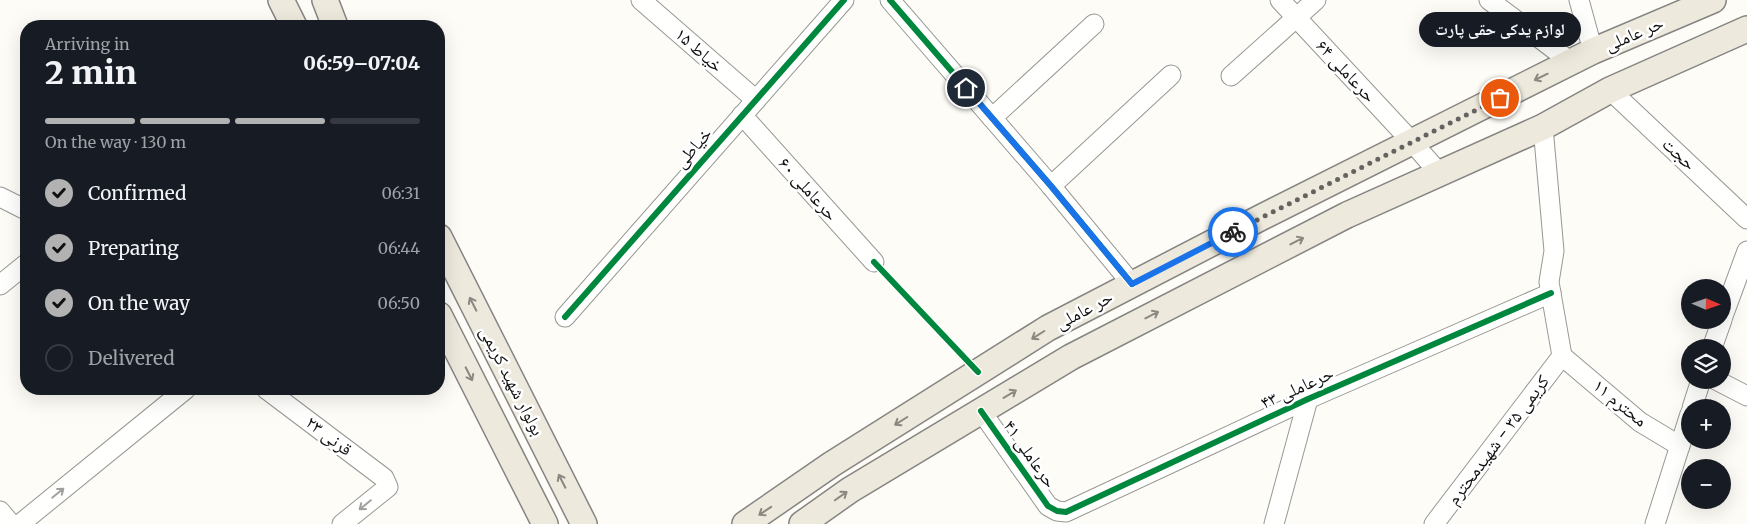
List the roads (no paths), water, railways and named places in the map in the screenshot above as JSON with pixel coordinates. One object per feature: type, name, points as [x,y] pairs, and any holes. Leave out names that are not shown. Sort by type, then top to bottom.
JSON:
[{"type":"main road","points":[[281,0],[291,20]]},
{"type":"main road","points":[[325,0],[333,20]]},
{"type":"main road","name":"حر عاملی","points":[[745,524],[832,464],[1048,328],[1571,62],[1713,0]]},
{"type":"main road","name":"حر عاملی","points":[[802,524],[850,490],[1071,357],[1347,215],[1544,127],[1610,90],[1745,32]]},
{"type":"main road","name":"بولوار شهید کریمی","points":[[445,249],[584,524]]},
{"type":"main road","name":"بولوار شهید کریمی","points":[[445,327],[545,524]]},
{"type":"street","name":"خیاط ۱۵","points":[[642,0],[756,100]]},
{"type":"street","name":"خیاطی","points":[[565,317],[844,0]]},
{"type":"street","points":[[890,0],[1051,186],[1132,284]]},
{"type":"street","name":"حرعاملی ۶۴","points":[[1280,0],[1440,174]]},
{"type":"street","points":[[1231,76],[1316,0]]},
{"type":"street","points":[[1489,0],[1571,62]]},
{"type":"street","points":[[1579,0],[1593,52]]},
{"type":"street","points":[[992,118],[1094,24]]},
{"type":"street","points":[[1051,186],[1171,75]]},
{"type":"street","name":"حجت","points":[[1610,90],[1747,219]]},
{"type":"street","name":"حرعاملی ۶۰","points":[[742,115],[874,262]]},
{"type":"street","points":[[1544,127],[1554,251],[1549,282],[1562,356]]},
{"type":"street","points":[[0,197],[20,207]]},
{"type":"street","points":[[1731,295],[1747,251]]},
{"type":"street","points":[[0,285],[20,269]]},
{"type":"street","name":"حرعاملی ۴۳","points":[[1057,511],[1066,512],[1308,399],[1551,293]]},
{"type":"street","name":"محترم ۱۱","points":[[1562,356],[1640,422],[1680,446]]},
{"type":"street","name":"کریمی ۳۵ - شهیدمحترم","points":[[1434,524],[1562,356]]},
{"type":"street","points":[[1731,388],[1747,396]]},
{"type":"street","points":[[20,524],[179,395]]},
{"type":"street","name":"قرنی ۲۳","points":[[274,395],[384,478],[388,487],[342,524]]},
{"type":"street","points":[[1274,524],[1308,399]]},
{"type":"street","name":"حرعاملی ۴۱","points":[[981,411],[1048,506],[1057,511]]},
{"type":"street","points":[[1655,524],[1681,443]]},
{"type":"street","points":[[0,511],[11,524]]},
{"type":"place","name":"لوازم یدکی حقی پارت","points":[[1500,98]]}]
